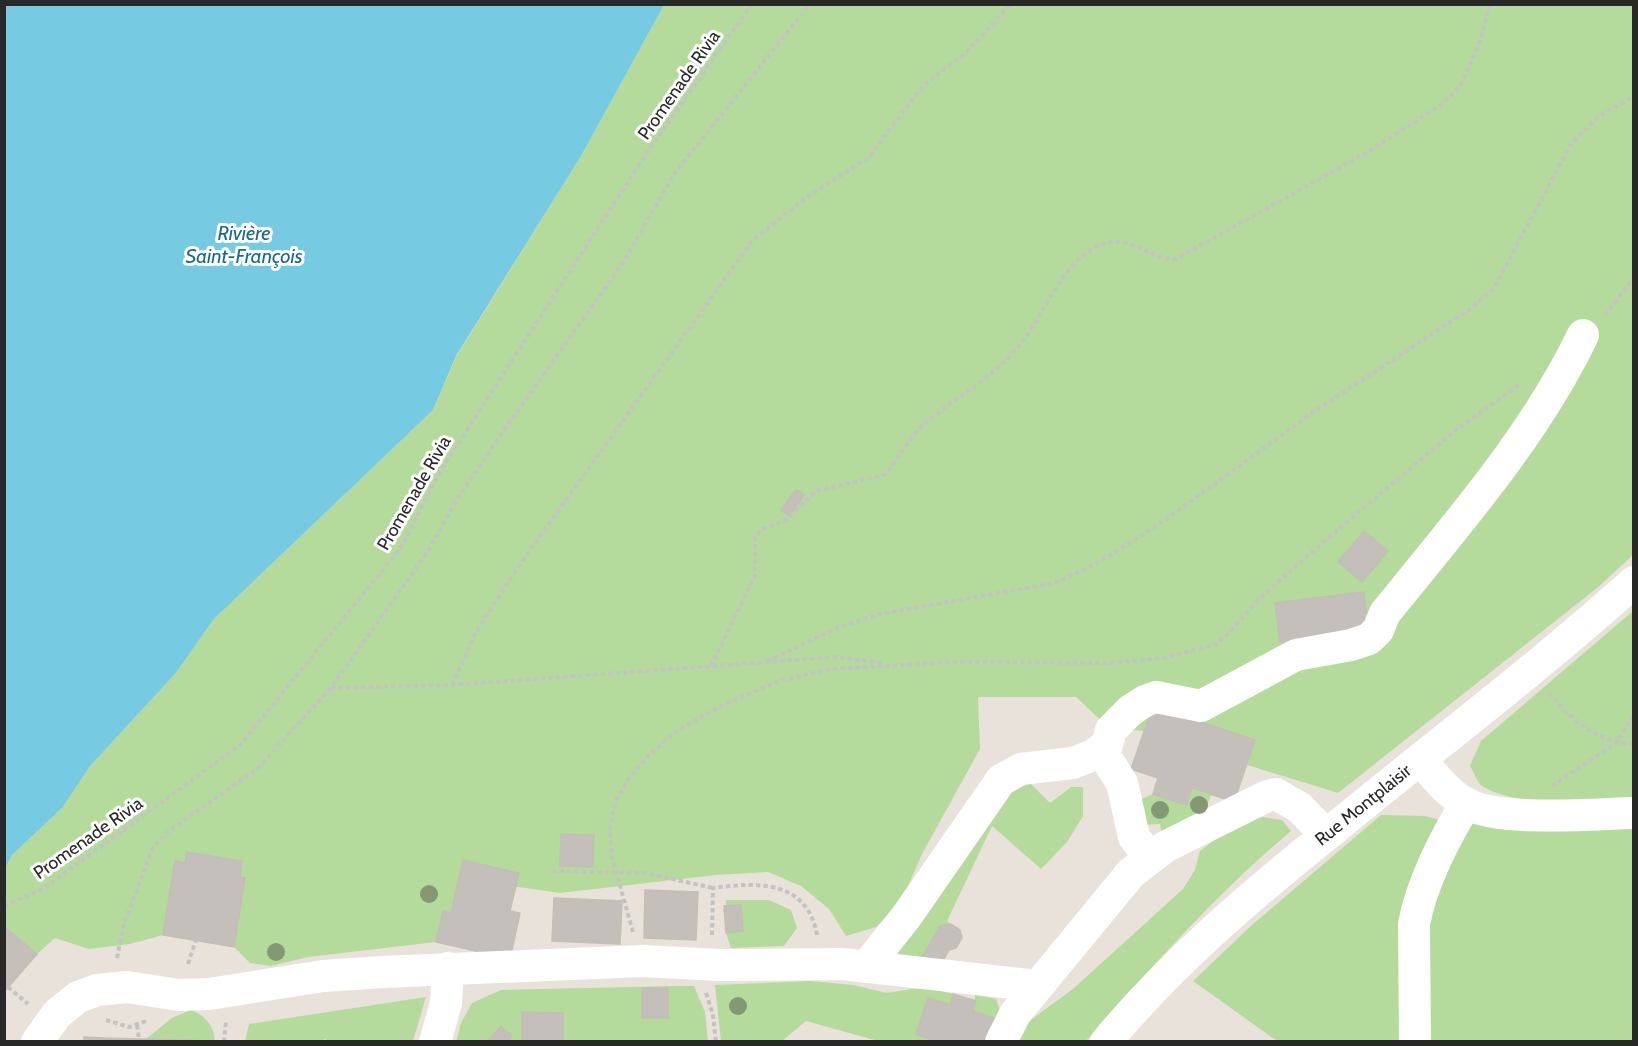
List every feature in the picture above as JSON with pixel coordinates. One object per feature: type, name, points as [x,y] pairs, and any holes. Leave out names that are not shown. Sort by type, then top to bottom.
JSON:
[{"type":"street","points":[[866,967],[906,917],[1000,780],[1021,769],[1073,763],[1101,750],[1107,746],[1111,730],[1131,710],[1145,701],[1156,697],[1201,706],[1296,655],[1351,645],[1369,639],[1377,630],[1385,613],[1489,482],[1563,377],[1583,335]]},
{"type":"street","name":"Rue Montplaisir","points":[[1106,1041],[1212,933],[1326,835],[1558,647],[1634,582]]},
{"type":"street","points":[[1101,750],[1122,783],[1134,837],[1149,857]]},
{"type":"street","points":[[1420,759],[1466,804],[1502,812],[1551,816],[1634,813]]},
{"type":"street","points":[[1001,1041],[1015,1014],[1131,873],[1149,857],[1267,796],[1276,794],[1300,808],[1326,835]]},
{"type":"street","points":[[1415,1041],[1414,924],[1417,907],[1454,824],[1466,804]]},
{"type":"street","points":[[37,1041],[57,1014],[78,997],[97,990],[127,987],[179,994],[209,994],[323,976],[447,968],[642,961],[704,964],[823,964],[932,976],[957,975],[1038,986]]},
{"type":"street","points":[[435,1041],[446,1003],[447,968]]},
{"type":"path","name":"Promenade Rivia","points":[[4,906],[43,889],[240,745],[400,549],[441,470],[644,157],[752,4]]},
{"type":"path","points":[[127,987],[116,961],[123,927],[153,847],[169,831],[257,769],[331,688],[429,550],[454,504],[504,430],[623,263],[674,174],[810,4]]},
{"type":"path","points":[[452,685],[476,632],[519,567],[752,241],[800,202],[869,157],[923,86],[965,53],[1011,4]]},
{"type":"path","points":[[711,666],[755,576],[755,537],[761,530],[786,520],[816,491],[884,476],[921,427],[996,372],[1025,338],[1048,298],[1073,267],[1095,247],[1111,242],[1123,243],[1168,259],[1176,259],[1366,153],[1441,105],[1460,87],[1479,44],[1490,4]]},
{"type":"path","points":[[767,661],[840,627],[879,614],[1055,583],[1094,565],[1155,527],[1316,411],[1470,309],[1494,288],[1571,144],[1599,116],[1634,96]]},
{"type":"path","points":[[1583,335],[1606,314],[1634,278]]},
{"type":"path","points":[[642,961],[612,857],[610,829],[615,802],[628,780],[648,756],[677,731],[723,705],[779,681],[831,669],[892,664],[1110,663],[1163,658],[1216,644],[1229,633],[1258,600],[1452,433],[1528,378]]},
{"type":"path","points":[[331,688],[452,685],[836,657],[892,664]]},
{"type":"path","points":[[1548,692],[1571,718],[1588,732],[1616,743],[1634,744]]},
{"type":"path","points":[[1548,789],[1616,743],[1634,715]]},
{"type":"path","points":[[552,871],[645,873],[713,888],[746,884],[779,887],[802,902],[815,922],[823,964]]},
{"type":"path","points":[[713,888],[704,964],[716,1041]]},
{"type":"path","points":[[137,1025],[139,1039]]},
{"type":"green space","points":[[664,5],[1633,5],[1633,555],[1597,588],[1338,793],[1247,765],[1255,741],[1153,706],[1144,731],[1109,728],[1076,697],[978,697],[980,749],[922,854],[901,902],[876,927],[846,936],[829,909],[801,886],[768,872],[716,875],[560,893],[491,883],[458,882],[451,913],[443,912],[436,942],[308,957],[271,966],[250,963],[234,947],[245,878],[240,877],[242,862],[188,852],[185,863],[175,861],[163,935],[130,944],[89,949],[55,938],[37,954],[5,926],[4,868],[12,855],[62,808],[90,766],[175,674],[214,619],[433,410],[456,357],[581,156]]},
{"type":"green space","points":[[1633,611],[1633,800],[1555,802],[1514,798],[1482,786],[1470,766],[1481,741]]},
{"type":"green space","points":[[1028,781],[1050,803],[1071,787],[1083,787],[1083,816],[1067,842],[1041,869],[992,826],[947,921],[951,924],[940,926],[922,958],[892,957],[1019,782]]},
{"type":"green space","points":[[1192,788],[1211,795],[1203,816],[1162,836],[1160,824],[1141,825],[1137,801],[1153,794]]},
{"type":"green space","points":[[1381,815],[1425,816],[1440,820],[1408,1041],[1277,1041],[1193,981],[1252,925]]},
{"type":"green space","points":[[1263,817],[1282,820],[1291,831],[1210,906],[1086,1041],[1013,1042],[1028,1022],[1073,989],[1183,889],[1195,870],[1200,851],[1238,822]]},
{"type":"green space","points":[[1461,822],[1633,822],[1633,1041],[1421,1042],[1423,936]]},
{"type":"green space","points":[[726,900],[769,900],[791,910],[797,928],[784,946],[731,948],[726,933]]},
{"type":"green space","points":[[810,981],[853,985],[887,993],[924,987],[953,994],[950,1005],[928,998],[916,1034],[938,1041],[878,1041],[806,1021],[782,1041],[721,1042],[715,985]]},
{"type":"green space","points":[[694,986],[705,1012],[708,1041],[456,1042],[461,1023],[472,1003],[501,990]]},
{"type":"green space","points":[[975,995],[996,999],[1001,1014],[998,1026],[992,1024],[994,1018],[974,1011]]},
{"type":"green space","points":[[426,997],[413,1041],[334,1042],[324,1039],[323,1042],[245,1041],[249,1024]]},
{"type":"green space","points":[[191,1010],[208,1022],[213,1030],[215,1041],[146,1039],[172,1018]]},
{"type":"water","name":"Rivière Saint-François","points":[[5,4],[664,5],[581,156],[456,356],[433,410],[214,619],[175,674],[90,766],[62,808],[12,855],[5,868]]},
{"type":"building","points":[[796,489],[804,495],[789,516],[781,510]]},
{"type":"building","points":[[1364,531],[1388,551],[1362,582],[1338,562]]},
{"type":"building","points":[[1364,592],[1369,632],[1280,642],[1275,603]]},
{"type":"building","points":[[1153,706],[1255,740],[1234,802],[1192,788],[1187,805],[1153,794],[1158,778],[1131,769]]},
{"type":"building","points":[[561,834],[594,835],[593,867],[560,866]]},
{"type":"building","points":[[187,852],[242,861],[240,877],[245,878],[234,947],[163,935],[175,861],[185,863]]},
{"type":"building","points":[[463,860],[519,873],[510,911],[520,913],[510,959],[436,942],[443,911],[451,913]]},
{"type":"building","points":[[645,890],[698,892],[696,940],[644,938]]},
{"type":"building","points":[[554,898],[622,901],[620,944],[552,941]]},
{"type":"building","points":[[741,905],[743,931],[726,933],[724,906]]},
{"type":"building","points":[[951,924],[960,930],[962,938],[956,948],[949,950],[939,968],[922,958],[940,926]]},
{"type":"building","points":[[4,926],[37,954],[4,992]]},
{"type":"building","points":[[642,988],[668,988],[668,1018],[642,1018]]},
{"type":"building","points":[[953,994],[976,1001],[973,1011],[994,1018],[987,1042],[938,1042],[916,1034],[928,998],[950,1005]]},
{"type":"building","points":[[522,1012],[563,1013],[563,1042],[522,1042]]},
{"type":"building","points":[[501,1026],[512,1036],[507,1042],[487,1042]]},
{"type":"building","points":[[84,1037],[104,1038],[215,1041],[84,1042]]}]
